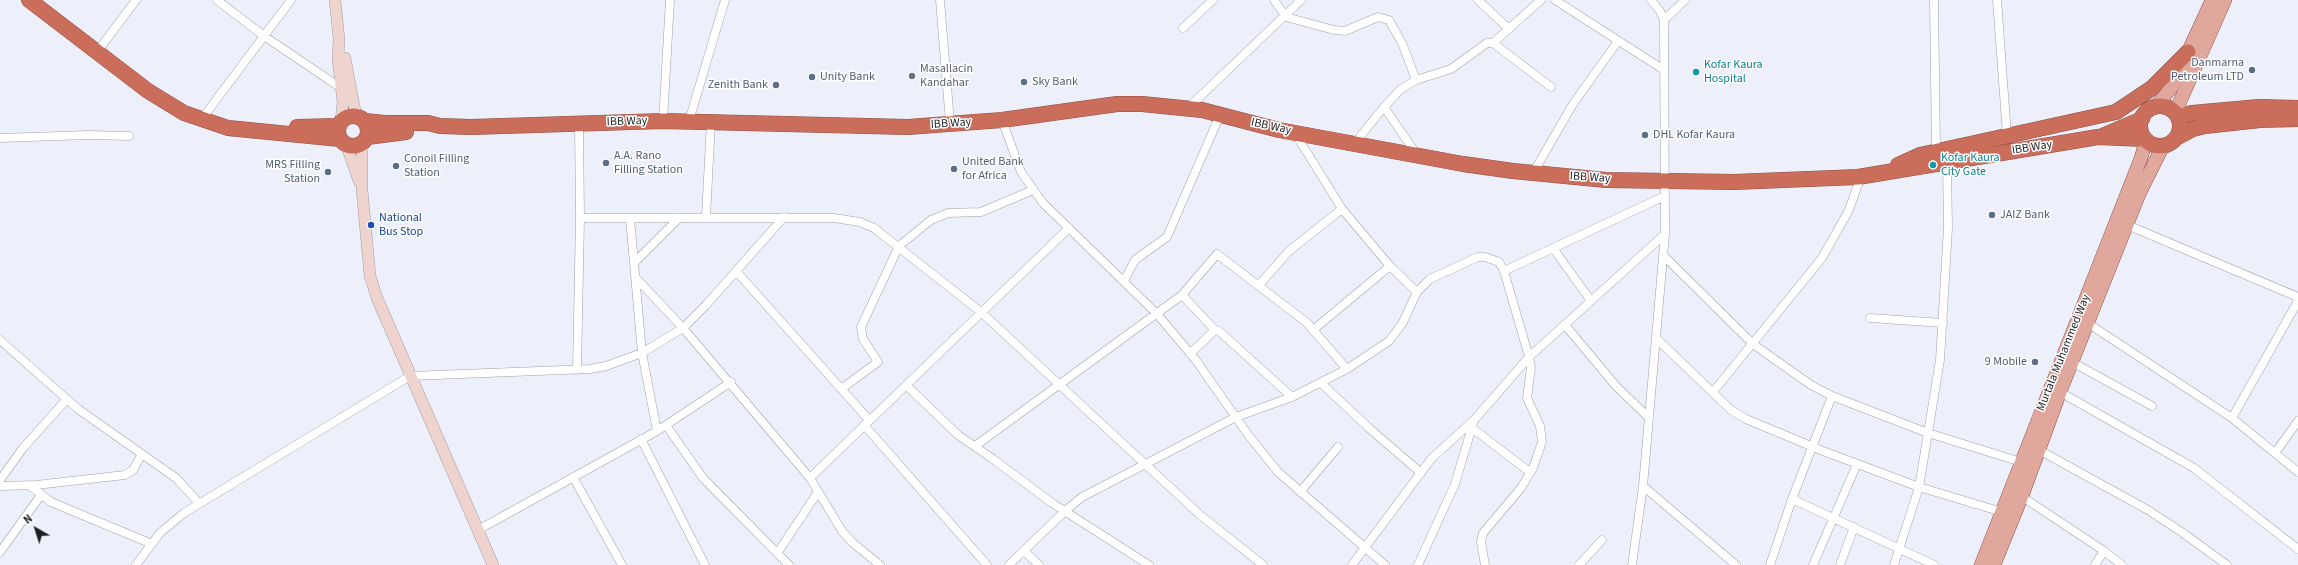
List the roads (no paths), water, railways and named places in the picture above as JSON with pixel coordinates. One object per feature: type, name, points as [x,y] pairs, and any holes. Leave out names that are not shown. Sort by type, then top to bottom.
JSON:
[{"type":"highway","points":[[29,0],[164,102],[201,120],[228,128],[270,132],[341,133]]},
{"type":"highway","points":[[1881,173],[1920,155],[2116,112],[2152,88],[2188,52]]},
{"type":"highway","name":"IBB Way","points":[[440,126],[711,121],[908,127],[1002,120],[1117,104],[1188,108],[1294,133],[1463,164],[1533,173],[1606,180],[1794,180],[1861,176],[2098,137],[2142,119]]},
{"type":"highway","points":[[2176,138],[2180,129],[2176,115],[2168,108],[2155,107],[2145,113],[2142,119],[2141,133],[2145,140],[2151,144],[2163,146],[2193,129],[2205,126],[2260,120],[2298,119]]},
{"type":"highway","points":[[2176,115],[2259,108],[2298,108]]},
{"type":"highway","points":[[341,133],[346,117],[385,123],[428,123],[440,126]]},
{"type":"highway","points":[[360,118],[368,132],[365,140]]},
{"type":"highway","points":[[341,133],[351,146],[365,140],[440,126]]},
{"type":"highway","name":"IBB Way","points":[[2098,137],[2145,140]]},
{"type":"main road","points":[[2155,107],[2172,87],[2212,0]]},
{"type":"main road","points":[[2176,115],[2225,0]]},
{"type":"main road","name":"Murtala Muhammed Way","points":[[1981,565],[2142,158],[2145,140]]},
{"type":"main road","name":"Murtala Muhammed Way","points":[[1994,565],[2022,496],[2060,392],[2089,324],[2127,225],[2149,172],[2163,146]]},
{"type":"street","points":[[97,52],[136,0]]},
{"type":"street","points":[[217,0],[264,36],[341,88]]},
{"type":"street","points":[[201,120],[291,0]]},
{"type":"street","points":[[335,0],[339,39],[338,59],[341,88],[341,133],[362,190]]},
{"type":"street","points":[[663,121],[670,0]]},
{"type":"street","points":[[689,121],[725,0]]},
{"type":"street","points":[[940,0],[950,123]]},
{"type":"street","points":[[1183,28],[1213,0]]},
{"type":"street","points":[[1274,0],[1286,17],[1334,30],[1345,31],[1378,17],[1384,17],[1389,20],[1402,43],[1416,80]]},
{"type":"street","points":[[1188,108],[1286,17],[1301,0]]},
{"type":"street","points":[[1478,0],[1509,29]]},
{"type":"street","points":[[1493,43],[1541,0]]},
{"type":"street","points":[[1556,0],[1664,70]]},
{"type":"street","points":[[1632,565],[1643,486],[1665,234],[1664,20],[1660,11],[1651,0]]},
{"type":"street","points":[[1664,20],[1685,0]]},
{"type":"street","points":[[1934,0],[1936,151]]},
{"type":"street","points":[[1997,0],[2007,135]]},
{"type":"street","points":[[339,39],[345,56],[360,118]]},
{"type":"street","points":[[1533,173],[1573,104],[1618,41]]},
{"type":"street","points":[[1354,144],[1384,107],[1401,89],[1416,80],[1451,69],[1487,43],[1493,43],[1551,87]]},
{"type":"street","points":[[1384,107],[1418,156]]},
{"type":"street","points":[[1124,281],[1135,260],[1168,237],[1220,115]]},
{"type":"street","points":[[1002,120],[1021,172],[1033,190],[1069,228],[1157,314],[1190,354],[1249,436],[1278,472],[1385,565]]},
{"type":"street","points":[[706,218],[711,121]]},
{"type":"street","points":[[577,370],[580,218],[579,124]]},
{"type":"street","points":[[1294,133],[1342,209],[1390,266],[1417,292]]},
{"type":"street","points":[[0,138],[88,135],[128,136]]},
{"type":"street","points":[[365,140],[362,190],[370,276],[376,298],[493,565]]},
{"type":"street","points":[[1894,565],[1919,487],[1944,324],[1948,228],[1947,163]]},
{"type":"street","points":[[1713,392],[1822,258],[1849,210],[1861,176]]},
{"type":"street","points":[[841,389],[878,362],[862,339],[860,327],[899,246],[931,220],[948,213],[981,212],[1033,190]]},
{"type":"street","points":[[1504,271],[1665,196]]},
{"type":"street","points":[[1259,285],[1289,250],[1342,209]]},
{"type":"street","points":[[136,565],[160,533],[199,504],[410,376],[577,370],[606,366],[642,353],[683,328],[784,217]]},
{"type":"street","points":[[580,218],[834,218],[860,222],[874,228],[899,246],[981,312],[1061,384],[1200,515],[1263,565]]},
{"type":"street","points":[[630,218],[642,353],[657,431]]},
{"type":"street","points":[[634,263],[679,218]]},
{"type":"street","points":[[2127,225],[2298,297]]},
{"type":"street","points":[[810,478],[1069,228]]},
{"type":"street","points":[[1352,565],[1431,459],[1475,419],[1529,357],[1665,234]]},
{"type":"street","points":[[1553,248],[1591,301]]},
{"type":"street","points":[[975,446],[1182,295],[1218,254],[1294,311],[1313,330],[1347,369]]},
{"type":"street","points":[[1664,256],[1753,344],[1805,381],[1832,396],[1928,433],[2021,462]]},
{"type":"street","points":[[1009,565],[1065,511],[1082,497],[1236,417],[1292,397],[1347,369],[1389,341],[1397,332],[1417,292],[1430,279],[1478,257],[1492,258],[1499,262],[1504,271],[1529,357],[1531,368],[1527,398],[1540,426],[1542,442],[1521,488],[1482,533],[1481,542],[1485,565]]},
{"type":"street","points":[[1313,330],[1390,266]]},
{"type":"street","points":[[736,271],[841,389],[867,423],[987,565]]},
{"type":"street","points":[[636,278],[731,382],[810,478],[842,531],[880,565]]},
{"type":"street","points":[[1182,295],[1215,330],[1218,331],[1292,397]]},
{"type":"street","points":[[2232,418],[2298,301]]},
{"type":"street","points":[[1870,318],[1944,324]]},
{"type":"street","points":[[2089,324],[2232,418],[2298,472]]},
{"type":"street","points":[[1565,325],[1616,386],[1649,418]]},
{"type":"street","points":[[1190,354],[1215,330]]},
{"type":"street","points":[[1657,339],[1731,410],[1746,419],[1856,464],[1919,487],[2002,512]]},
{"type":"street","points":[[0,340],[67,399],[176,478],[199,504]]},
{"type":"street","points":[[2072,362],[2152,406]]},
{"type":"street","points":[[478,530],[657,431],[731,382]]},
{"type":"street","points":[[1321,382],[1369,428],[1420,473]]},
{"type":"street","points":[[906,385],[958,435],[1065,511],[1149,565]]},
{"type":"street","points":[[2060,392],[2194,468],[2298,549]]},
{"type":"street","points":[[1770,565],[1792,499],[1832,396]]},
{"type":"street","points":[[0,480],[23,448],[67,399]]},
{"type":"street","points":[[1418,565],[1455,484],[1475,419]]},
{"type":"street","points":[[2275,453],[2298,421]]},
{"type":"street","points":[[666,425],[703,478],[778,552],[789,565]]},
{"type":"street","points":[[1472,428],[1530,471]]},
{"type":"street","points":[[641,439],[705,565]]},
{"type":"street","points":[[1300,492],[1338,447]]},
{"type":"street","points":[[2039,450],[2148,510],[2227,565]]},
{"type":"street","points":[[0,486],[29,485],[125,475],[133,470],[142,454]]},
{"type":"street","points":[[1813,565],[1856,464]]},
{"type":"street","points":[[573,477],[622,565]]},
{"type":"street","points":[[29,485],[50,502],[152,544]]},
{"type":"street","points":[[1643,486],[1736,565]]},
{"type":"street","points":[[2010,490],[2022,496],[2104,551],[2122,565]]},
{"type":"street","points":[[778,552],[818,492]]},
{"type":"street","points":[[0,552],[41,495]]},
{"type":"street","points":[[1792,499],[1833,516],[1934,565]]},
{"type":"street","points":[[1840,565],[1854,527]]},
{"type":"street","points":[[1579,565],[1602,540]]},
{"type":"street","points":[[1024,551],[1039,565]]},
{"type":"street","points":[[2095,565],[2104,551]]},
{"type":"place","name":"Danmarna Petroleum LTD","points":[[2252,70]]},
{"type":"place","name":"Kofar Kaura Hospital","points":[[1696,72]]},
{"type":"place","name":"Masallacin Kandahar","points":[[912,76]]},
{"type":"place","name":"Unity Bank","points":[[812,77]]},
{"type":"place","name":"Sky Bank","points":[[1024,82]]},
{"type":"place","name":"Zenith Bank","points":[[776,85]]},
{"type":"place","name":"DHL Kofar Kaura","points":[[1645,135]]},
{"type":"place","name":"A.A. Rano Filling Station","points":[[606,163]]},
{"type":"place","name":"Kofar Kaura City Gate","points":[[1933,165]]},
{"type":"place","name":"Conoil Filling Station","points":[[396,166]]},
{"type":"place","name":"United Bank for Africa","points":[[954,169]]},
{"type":"place","name":"MRS Filling Station","points":[[328,172]]},
{"type":"place","name":"JAIZ Bank","points":[[1992,215]]},
{"type":"place","name":"National Bus Stop","points":[[371,225]]},
{"type":"place","name":"9 Mobile","points":[[2035,362]]}]
